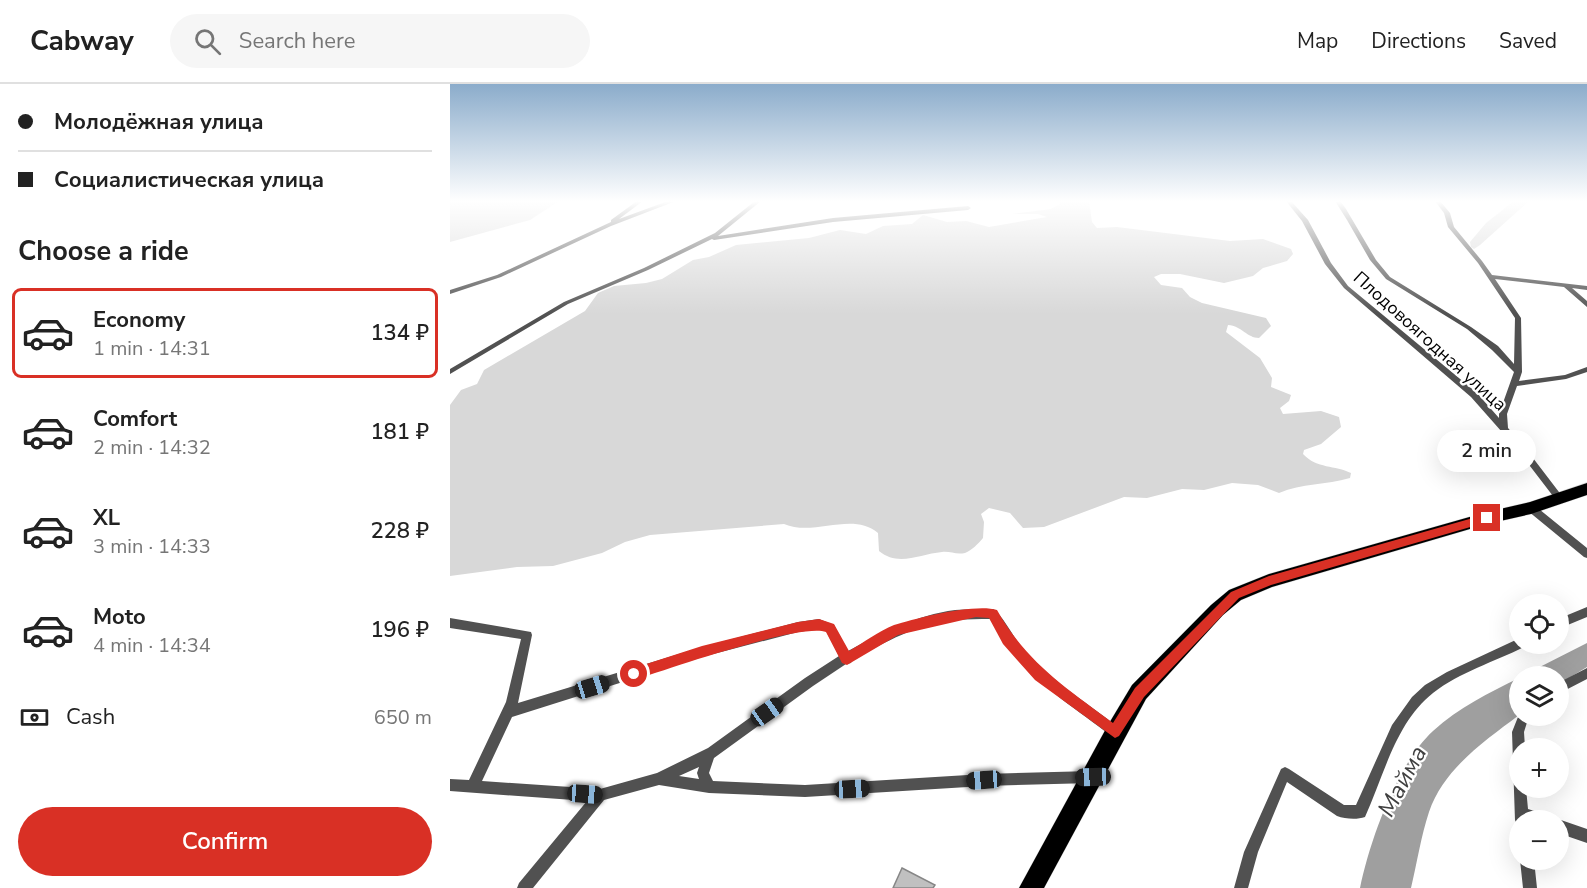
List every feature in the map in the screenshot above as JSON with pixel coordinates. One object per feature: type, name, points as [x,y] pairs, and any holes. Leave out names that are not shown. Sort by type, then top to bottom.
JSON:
[{"type":"main road","points":[[1031,888],[1139,692],[1235,595],[1269,581],[1487,518],[1531,508],[1587,489]]},
{"type":"street","points":[[450,292],[499,276],[580,239]]},
{"type":"street","points":[[450,372],[566,303],[646,270],[709,239]]},
{"type":"street","name":"Плодовоягодная улица","points":[[1315,239],[1328,264],[1346,288],[1474,395],[1503,427],[1559,498]]},
{"type":"street","points":[[1362,239],[1378,267],[1388,278],[1469,328],[1495,348],[1518,372]]},
{"type":"street","points":[[1459,239],[1491,277],[1518,318],[1518,372],[1503,414],[1503,427]]},
{"type":"street","points":[[1491,277],[1587,288]]},
{"type":"street","points":[[1568,287],[1587,305]]},
{"type":"street","points":[[1514,384],[1566,377],[1587,369]]},
{"type":"street","points":[[1531,508],[1587,554]]},
{"type":"street","points":[[450,785],[600,795],[659,779],[709,753],[847,659],[895,630],[976,612],[993,614],[1007,640],[1040,676],[1115,732]]},
{"type":"street","points":[[1569,619],[1587,612]]},
{"type":"street","points":[[450,623],[527,635],[508,712],[473,786]]},
{"type":"street","points":[[508,712],[702,652],[798,627],[819,624],[830,628],[847,659]]},
{"type":"street","points":[[1241,888],[1251,852],[1285,773],[1342,811],[1360,812],[1404,717],[1416,701],[1431,688],[1509,649]]},
{"type":"street","points":[[1569,683],[1587,673]]},
{"type":"street","points":[[709,753],[703,773],[709,787]]},
{"type":"street","points":[[659,779],[709,787],[805,791],[984,780],[1093,777]]},
{"type":"street","points":[[524,888],[600,795]]},
{"type":"street","points":[[1569,830],[1587,836]]},
{"type":"street","points":[[1528,870],[1530,888]]},
{"type":"shaded area","points":[[804,239],[1210,239],[1230,241],[1263,239],[1291,249],[1293,254],[1287,261],[1263,268],[1253,276],[1224,283],[1180,274],[1161,274],[1154,277],[1161,285],[1182,288],[1190,297],[1202,303],[1266,318],[1271,326],[1259,338],[1228,325],[1226,332],[1260,358],[1272,378],[1271,387],[1291,395],[1289,401],[1280,408],[1283,414],[1321,411],[1339,417],[1341,427],[1321,444],[1304,450],[1303,454],[1314,462],[1351,473],[1350,478],[1296,487],[1279,493],[1258,485],[1232,483],[1204,490],[1182,489],[1147,498],[1124,497],[1044,527],[1023,528],[1010,513],[989,508],[981,514],[984,522],[983,538],[965,553],[942,552],[901,559],[894,558],[879,551],[878,533],[868,527],[845,524],[808,528],[784,524],[650,535],[625,542],[602,553],[553,566],[517,567],[450,576],[450,405],[461,390],[477,384],[484,370],[585,311],[598,293],[614,286],[662,279],[693,260],[709,257],[736,245]]},
{"type":"shaded area","points":[[1473,239],[1487,239],[1474,249],[1470,242]]},
{"type":"water","points":[[1587,643],[1587,667],[1569,678],[1569,666],[1542,666],[1569,654]]},
{"type":"water","name":"Майма","points":[[1509,683],[1509,723],[1455,769],[1436,796],[1426,821],[1411,888],[1360,888],[1378,826],[1408,763],[1433,731],[1475,701]]},
{"type":"building","points":[[902,868],[935,885],[933,888],[893,888]]},
{"type":"route","points":[[634,674],[702,652],[798,627],[819,624],[830,628],[847,659],[895,630],[976,612],[993,614],[1007,640],[1040,676],[1115,732],[1139,692],[1217,610],[1235,595],[1269,581],[1487,518]]}]
